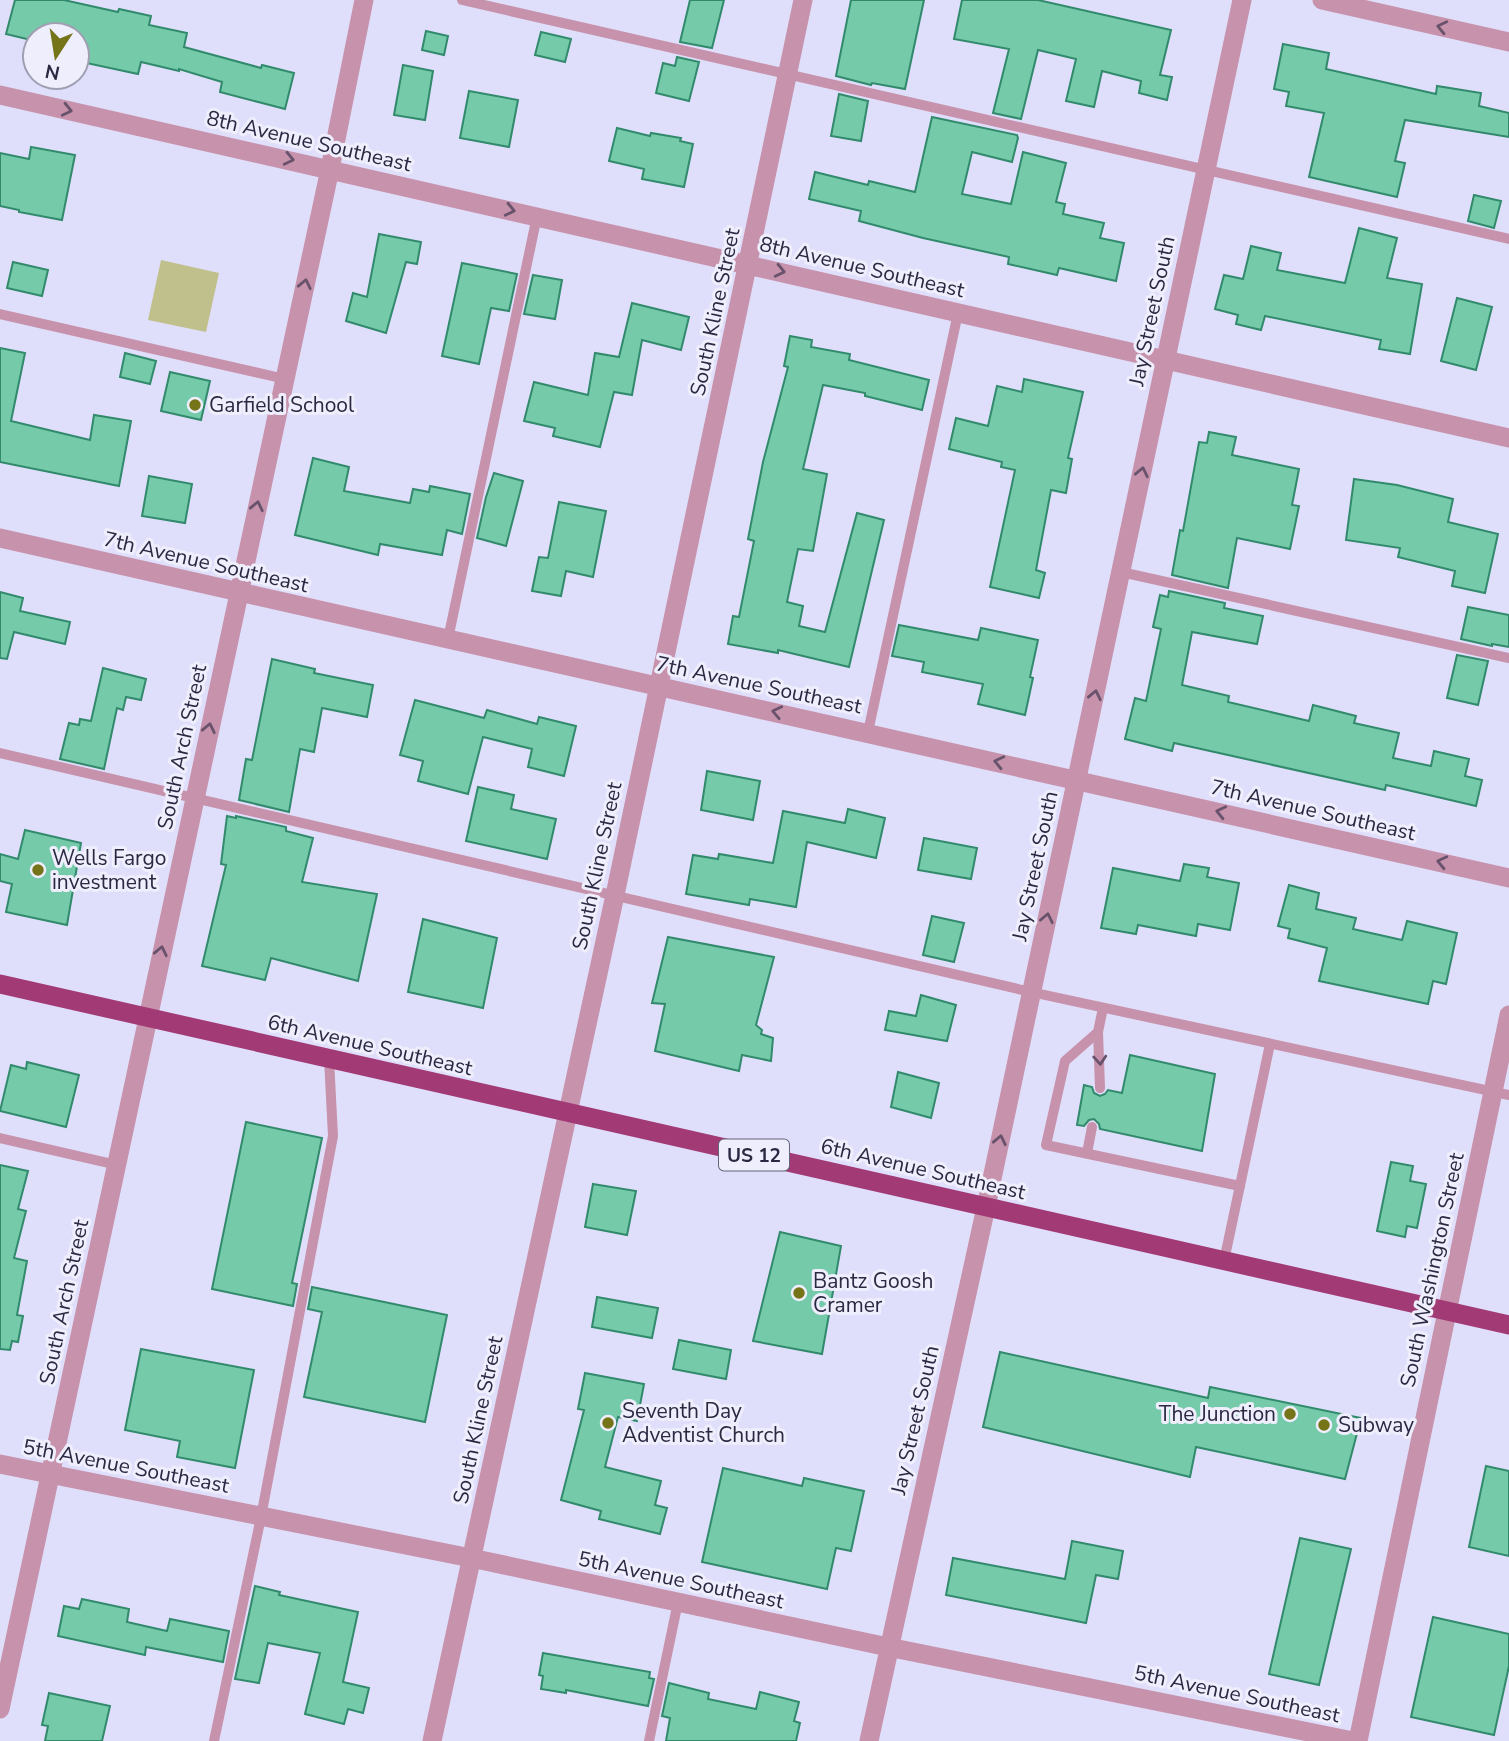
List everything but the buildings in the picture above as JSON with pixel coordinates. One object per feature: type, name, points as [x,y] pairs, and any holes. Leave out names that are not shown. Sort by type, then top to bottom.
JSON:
[{"type":"highway","name":"6th Avenue Southeast","points":[[0,984],[1509,1325]]},
{"type":"street","name":"South Arch Street","points":[[0,1709],[364,0]]},
{"type":"street","name":"South Kline Street","points":[[432,1741],[615,895],[803,0]]},
{"type":"street","name":"Jay Street South","points":[[869,1741],[1078,779],[1242,0]]},
{"type":"street","points":[[1322,0],[1509,42]]},
{"type":"street","name":"8th Avenue Southeast","points":[[0,95],[1509,438]]},
{"type":"street","name":"7th Avenue Southeast","points":[[0,538],[1509,877]]},
{"type":"street","name":"South Washington Street","points":[[1358,1741],[1447,1312],[1501,1094],[1509,1015]]},
{"type":"street","name":"5th Avenue Southeast","points":[[0,1464],[471,1558],[888,1647],[1353,1741]]},
{"type":"lane","points":[[463,0],[1509,239]]},
{"type":"lane","points":[[448,639],[537,216]]},
{"type":"lane","points":[[868,732],[958,313]]},
{"type":"lane","points":[[0,314],[285,379]]},
{"type":"lane","points":[[1121,572],[1509,658]]},
{"type":"lane","points":[[0,752],[1031,992],[1501,1094]]},
{"type":"lane","points":[[1100,1088],[1098,1032],[1103,1008]]},
{"type":"lane","points":[[1098,1032],[1065,1061],[1046,1145],[1240,1186]]},
{"type":"lane","points":[[1224,1261],[1270,1044]]},
{"type":"lane","points":[[214,1741],[261,1517],[333,1136],[329,1059]]},
{"type":"lane","points":[[1087,1153],[1092,1127]]},
{"type":"lane","points":[[0,1138],[117,1165]]},
{"type":"lane","points":[[649,1741],[678,1602]]},
{"type":"green space","points":[[161,260],[219,273],[206,332],[148,320]]},
{"type":"place","name":"Garfield School","points":[[195,405]]},
{"type":"place","name":"Wells Fargo investment","points":[[38,870]]},
{"type":"place","name":"Bantz Goosh Cramer","points":[[799,1293]]},
{"type":"place","name":"The Junction","points":[[1290,1414]]},
{"type":"place","name":"Seventh Day Adventist Church","points":[[608,1423]]},
{"type":"place","name":"Subway","points":[[1324,1425]]}]
